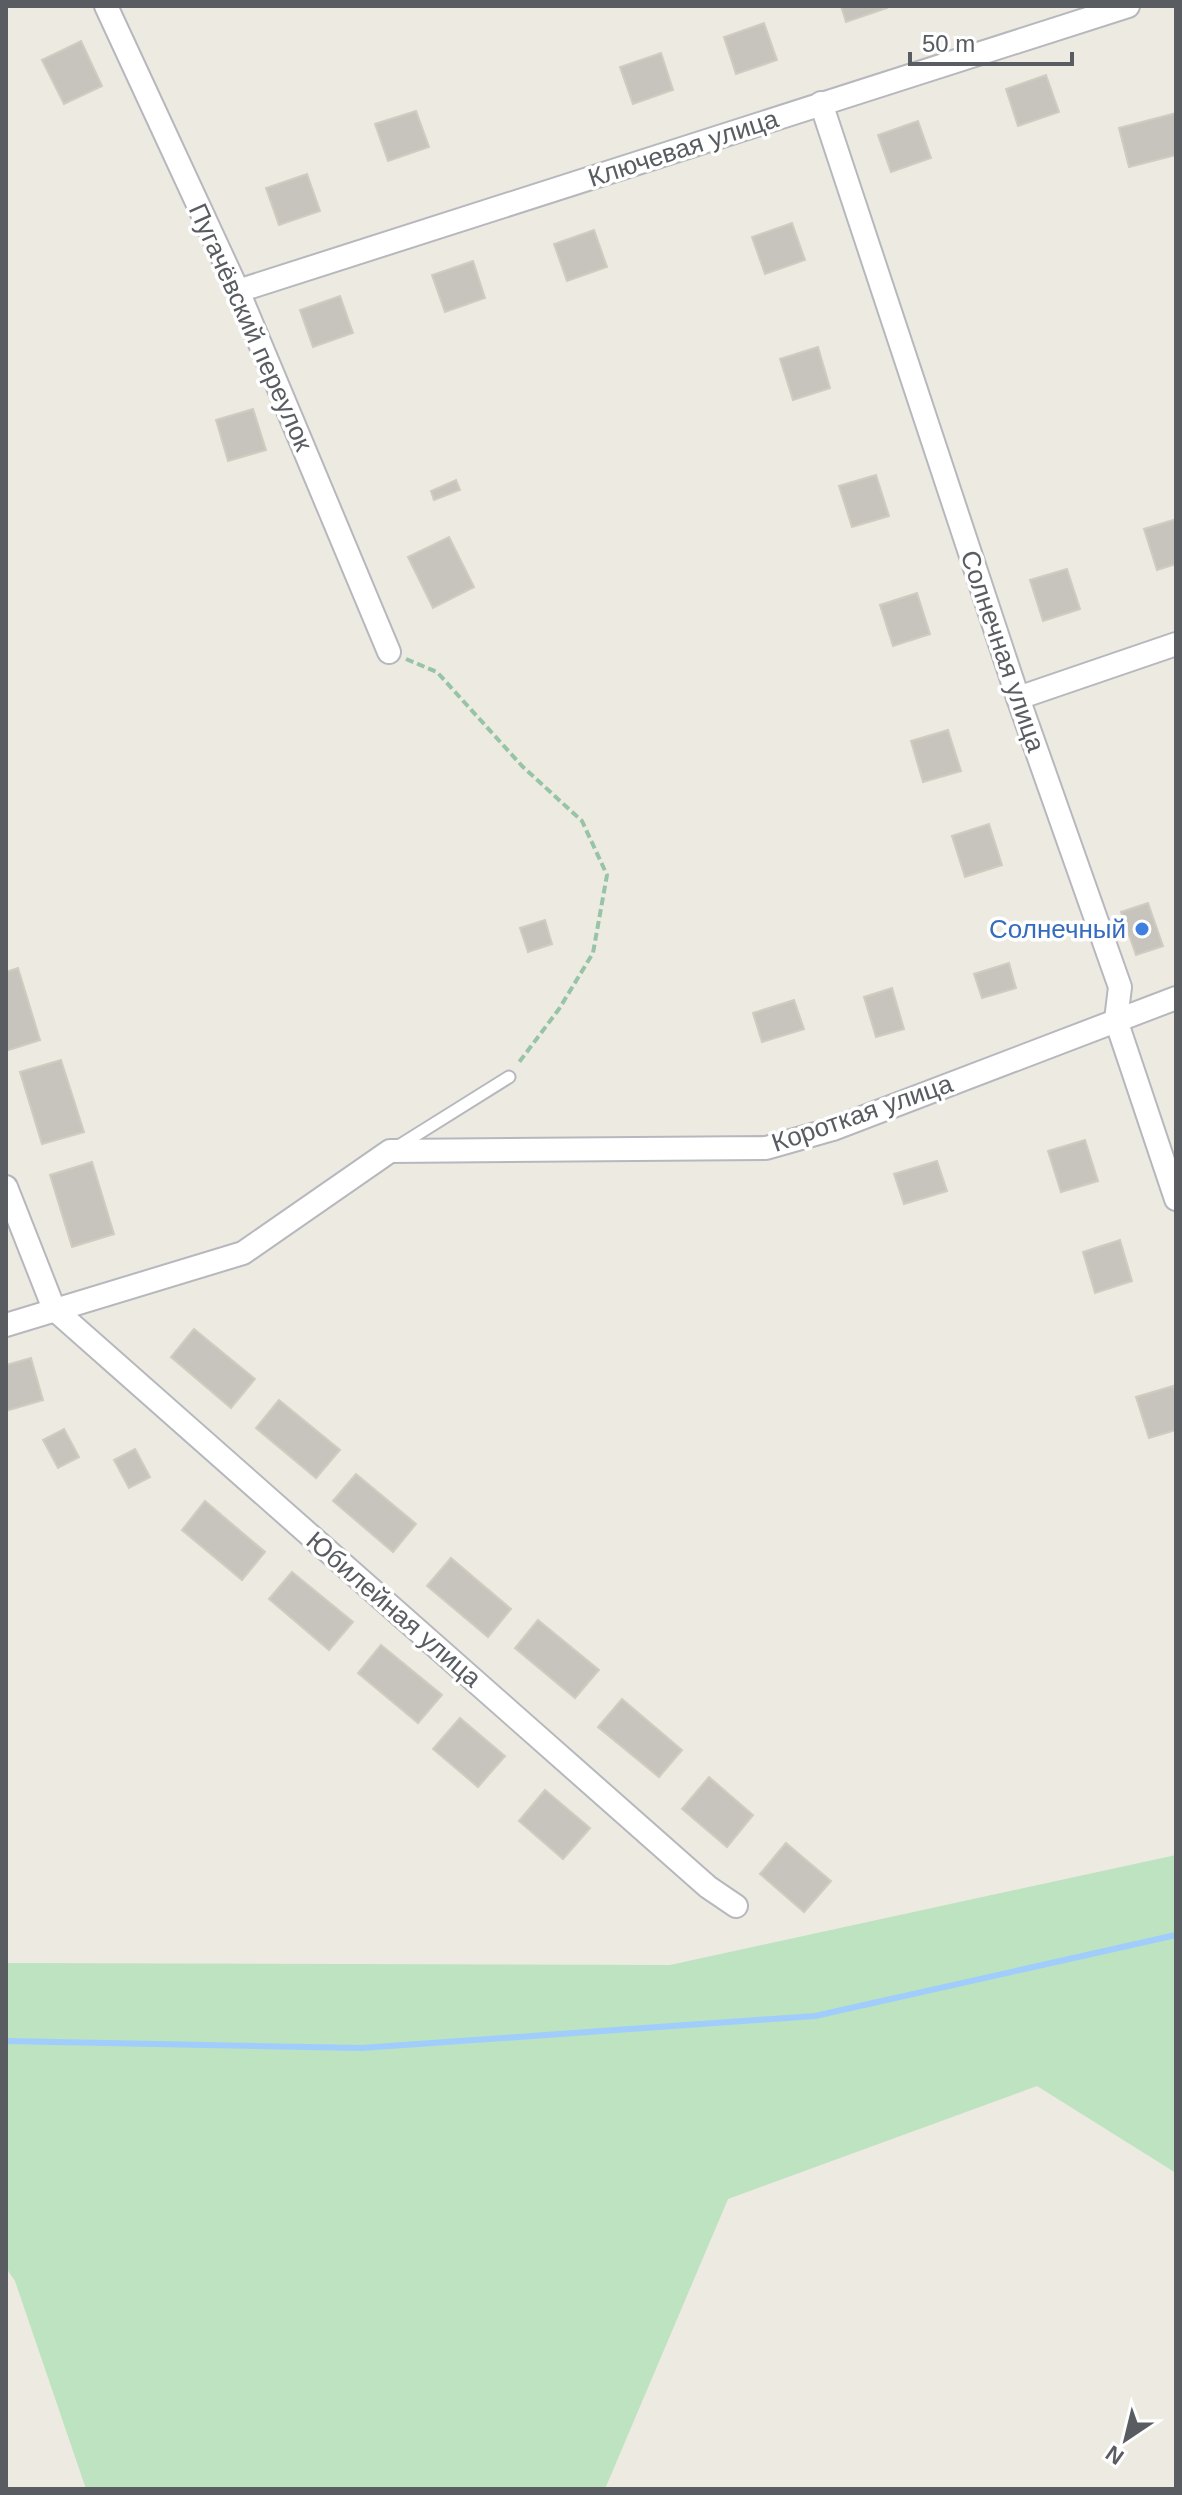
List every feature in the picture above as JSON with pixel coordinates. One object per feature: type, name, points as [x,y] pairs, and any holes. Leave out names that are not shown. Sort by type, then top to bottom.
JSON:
[{"type":"street","name":"Пугачёвский переулок","points":[[106,6],[238,291],[389,652]]},
{"type":"street","name":"Ключевая улица","points":[[238,291],[1128,6]]},
{"type":"street","name":"Солнечная улица","points":[[821,103],[1018,698],[1120,987],[1116,1020],[1176,1199]]},
{"type":"street","points":[[1018,698],[1176,644]]},
{"type":"street","name":"Короткая улица","points":[[390,1151],[766,1148],[833,1129],[1176,998]]},
{"type":"street","points":[[6,1325],[243,1253],[390,1151]]},
{"type":"street","name":"Юбилейная улица","points":[[6,1187],[54,1309],[708,1887],[736,1906]]},
{"type":"lane","points":[[390,1151],[509,1077]]},
{"type":"path","points":[[389,652],[437,672],[522,766],[582,821],[607,875],[593,953],[559,1009],[509,1077]]},
{"type":"green space","points":[[1176,1855],[1176,2173],[1037,2086],[728,2199],[605,2489],[86,2489],[15,2281],[6,2268],[6,1963],[670,1965]]},
{"type":"building","points":[[841,6],[886,6],[887,8],[846,22]]},
{"type":"building","points":[[764,23],[777,60],[736,74],[724,37]]},
{"type":"building","points":[[81,41],[102,86],[64,104],[42,60]]},
{"type":"building","points":[[661,53],[673,90],[633,104],[620,67]]},
{"type":"building","points":[[1046,75],[1059,112],[1018,126],[1006,89]]},
{"type":"building","points":[[416,111],[429,147],[388,161],[375,124]]},
{"type":"building","points":[[1176,113],[1176,155],[1129,167],[1119,128]]},
{"type":"building","points":[[918,121],[931,158],[891,172],[878,135]]},
{"type":"building","points":[[307,174],[320,211],[279,225],[266,188]]},
{"type":"building","points":[[792,223],[805,260],[765,274],[752,237]]},
{"type":"building","points":[[594,230],[607,267],[567,281],[554,244]]},
{"type":"building","points":[[473,261],[485,298],[445,312],[432,275]]},
{"type":"building","points":[[340,296],[353,333],[313,347],[300,310]]},
{"type":"building","points":[[818,347],[830,388],[793,400],[780,359]]},
{"type":"building","points":[[253,409],[266,450],[228,461],[216,420]]},
{"type":"building","points":[[876,475],[889,516],[852,527],[839,486]]},
{"type":"building","points":[[456,480],[460,490],[434,500],[431,491]]},
{"type":"building","points":[[1176,519],[1176,564],[1157,570],[1144,529]]},
{"type":"building","points":[[449,537],[474,587],[433,608],[408,557]]},
{"type":"building","points":[[1067,569],[1080,609],[1043,621],[1030,580]]},
{"type":"building","points":[[917,593],[930,634],[893,646],[880,605]]},
{"type":"building","points":[[948,730],[961,771],[923,782],[911,741]]},
{"type":"building","points":[[989,824],[1002,865],[965,877],[952,836]]},
{"type":"building","name":"Солнечный","points":[[1148,903],[1163,946],[1136,955],[1121,912]]},
{"type":"building","points":[[545,920],[552,944],[528,952],[520,928]]},
{"type":"building","points":[[1009,963],[1016,988],[982,998],[974,974]]},
{"type":"building","points":[[18,968],[40,1040],[6,1051],[6,972]]},
{"type":"building","points":[[892,988],[904,1029],[876,1037],[864,997]]},
{"type":"building","points":[[794,1000],[804,1029],[762,1042],[753,1013]]},
{"type":"building","points":[[61,1060],[84,1132],[42,1144],[20,1072]]},
{"type":"building","points":[[1085,1140],[1098,1181],[1061,1192],[1048,1151]]},
{"type":"building","points":[[937,1161],[947,1191],[904,1204],[894,1174]]},
{"type":"building","points":[[92,1162],[114,1234],[72,1247],[50,1175]]},
{"type":"building","points":[[1120,1240],[1132,1281],[1095,1293],[1083,1252]]},
{"type":"building","points":[[194,1329],[255,1379],[231,1408],[171,1357]]},
{"type":"building","points":[[31,1358],[43,1400],[6,1411],[6,1365]]},
{"type":"building","points":[[1173,1386],[1176,1430],[1149,1438],[1136,1397]]},
{"type":"building","points":[[279,1400],[340,1450],[316,1478],[256,1428]]},
{"type":"building","points":[[64,1429],[79,1457],[58,1468],[43,1440]]},
{"type":"building","points":[[135,1449],[150,1477],[129,1488],[114,1460]]},
{"type":"building","points":[[356,1474],[416,1524],[393,1552],[333,1501]]},
{"type":"building","points":[[205,1501],[265,1552],[242,1580],[182,1530]]},
{"type":"building","points":[[451,1558],[511,1609],[488,1637],[427,1586]]},
{"type":"building","points":[[292,1572],[353,1622],[329,1650],[269,1599]]},
{"type":"building","points":[[538,1620],[599,1670],[575,1698],[515,1648]]},
{"type":"building","points":[[381,1645],[442,1695],[418,1723],[358,1673]]},
{"type":"building","points":[[622,1699],[682,1750],[659,1777],[598,1727]]},
{"type":"building","points":[[460,1718],[505,1756],[478,1787],[433,1749]]},
{"type":"building","points":[[709,1777],[753,1815],[727,1847],[682,1809]]},
{"type":"building","points":[[545,1790],[590,1828],[563,1859],[519,1821]]},
{"type":"building","points":[[786,1843],[831,1881],[804,1912],[760,1874]]},
{"type":"waterway","points":[[6,2041],[361,2048],[815,2016],[1176,1935]]},
{"type":"place","name":"Солнечный","points":[[1142,929]]}]
